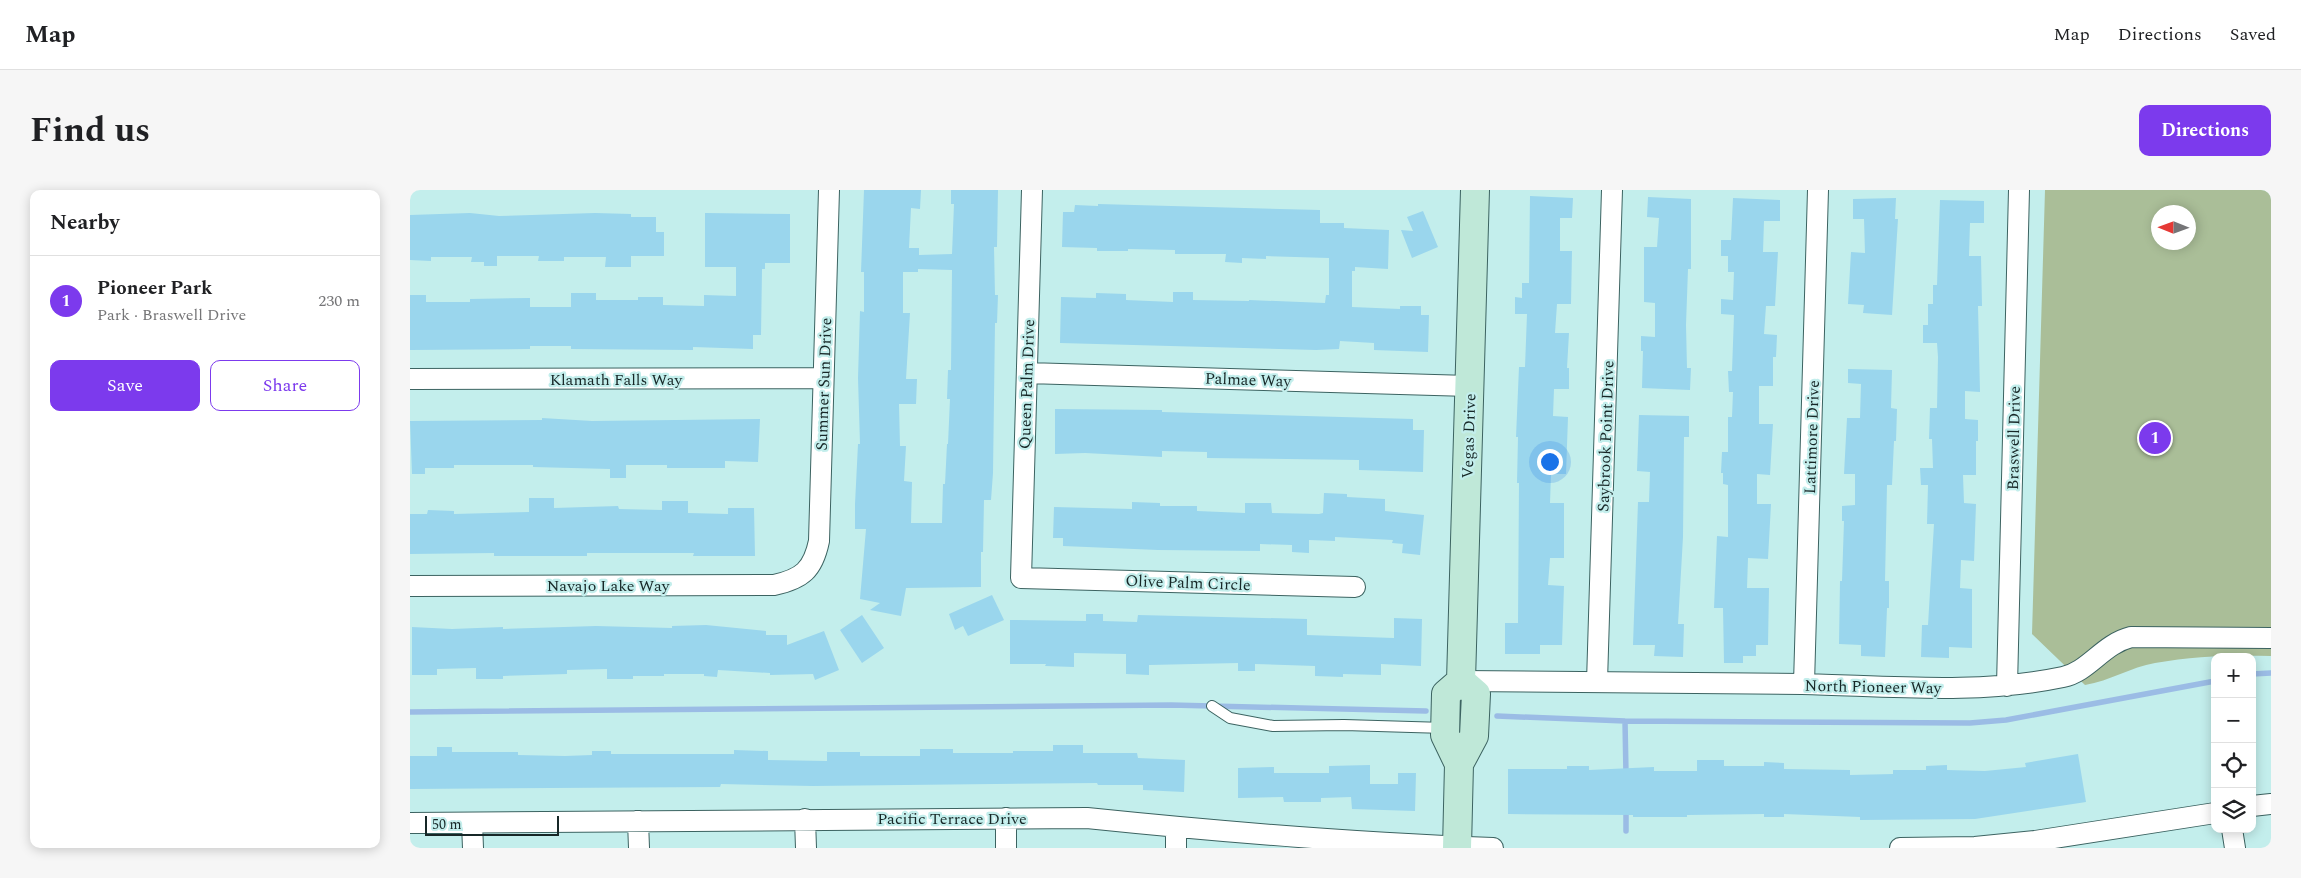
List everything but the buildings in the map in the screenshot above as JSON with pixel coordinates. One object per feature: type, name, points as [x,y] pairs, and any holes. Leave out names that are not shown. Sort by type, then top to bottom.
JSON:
[{"type":"main road","name":"Vegas Drive","points":[[1461,681],[1475,190]]},
{"type":"main road","points":[[1457,847],[1459,764],[1446,735],[1446,694],[1461,681],[1476,694],[1474,736],[1459,764]]},
{"type":"street","name":"Summer Sun Drive","points":[[804,574],[815,558],[819,541],[822,378],[829,190]]},
{"type":"street","name":"Queen Palm Drive","points":[[1021,578],[1032,190]]},
{"type":"street","name":"Saybrook Point Drive","points":[[1597,682],[1612,190]]},
{"type":"street","name":"Lattimore Drive","points":[[1804,684],[1818,190]]},
{"type":"street","name":"Braswell Drive","points":[[2007,686],[2019,190]]},
{"type":"street","name":"Palmae Way","points":[[1027,373],[1469,386]]},
{"type":"street","name":"Klamath Falls Way","points":[[410,379],[822,378]]},
{"type":"street","name":"Navajo Lake Way","points":[[410,586],[774,585],[792,582],[804,574]]},
{"type":"street","name":"Olive Palm Circle","points":[[1021,578],[1355,587]]},
{"type":"street","name":"North Pioneer Way","points":[[1461,681],[1804,684],[1973,688],[2007,686],[2066,676],[2076,672],[2106,647],[2131,637],[2271,638]]},
{"type":"street","points":[[2256,806],[2271,804]]},
{"type":"street","points":[[1900,848],[1974,847],[2035,841],[2211,814]]},
{"type":"street","points":[[1006,818],[1006,848]]},
{"type":"street","name":"Pacific Terrace Drive","points":[[410,823],[1087,818],[1338,844],[1493,848]]},
{"type":"street","points":[[805,819],[806,848]]},
{"type":"street","points":[[638,821],[639,848]]},
{"type":"street","points":[[472,823],[473,848]]},
{"type":"street","points":[[1176,828],[1176,848]]},
{"type":"street","points":[[2233,833],[2236,848]]},
{"type":"lane","points":[[1212,706],[1230,718],[1273,726],[1344,725],[1446,728]]},
{"type":"green space","points":[[2045,190],[2271,190],[2271,656],[2256,656],[2256,653],[2211,653],[2211,656],[2146,665],[2085,685],[2032,634]]},
{"type":"waterway","points":[[2256,674],[2271,673]]},
{"type":"waterway","points":[[1497,716],[1625,721],[1970,723],[2006,720],[2211,682]]},
{"type":"waterway","points":[[410,712],[1171,705],[1426,711]]},
{"type":"waterway","points":[[1625,721],[1626,774]]},
{"type":"waterway","points":[[1626,808],[1626,831]]},
{"type":"place","name":"Pioneer Park","points":[[2155,438]]}]
